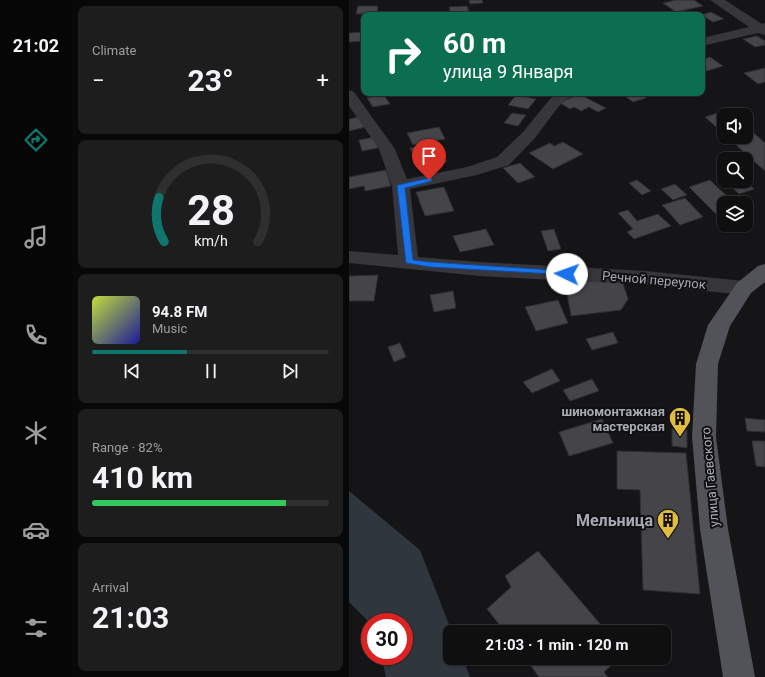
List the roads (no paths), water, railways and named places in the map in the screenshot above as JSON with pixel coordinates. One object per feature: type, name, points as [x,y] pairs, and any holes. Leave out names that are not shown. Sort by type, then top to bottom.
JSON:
[{"type":"main road","name":"улица Гаевского","points":[[739,677],[714,529],[704,437],[707,364],[719,326],[744,288],[765,270]]},
{"type":"street","points":[[716,0],[763,29]]},
{"type":"street","points":[[705,41],[763,29]]},
{"type":"street","points":[[349,95],[387,149],[401,186],[409,262]]},
{"type":"street","points":[[401,186],[471,171],[503,161],[529,135],[554,103],[563,96]]},
{"type":"street","name":"Речной переулок","points":[[349,257],[481,269],[646,278],[744,288]]},
{"type":"place","name":"шиномонтажная мастерская","points":[[680,438]]},
{"type":"place","name":"Мельница","points":[[668,540]]}]
